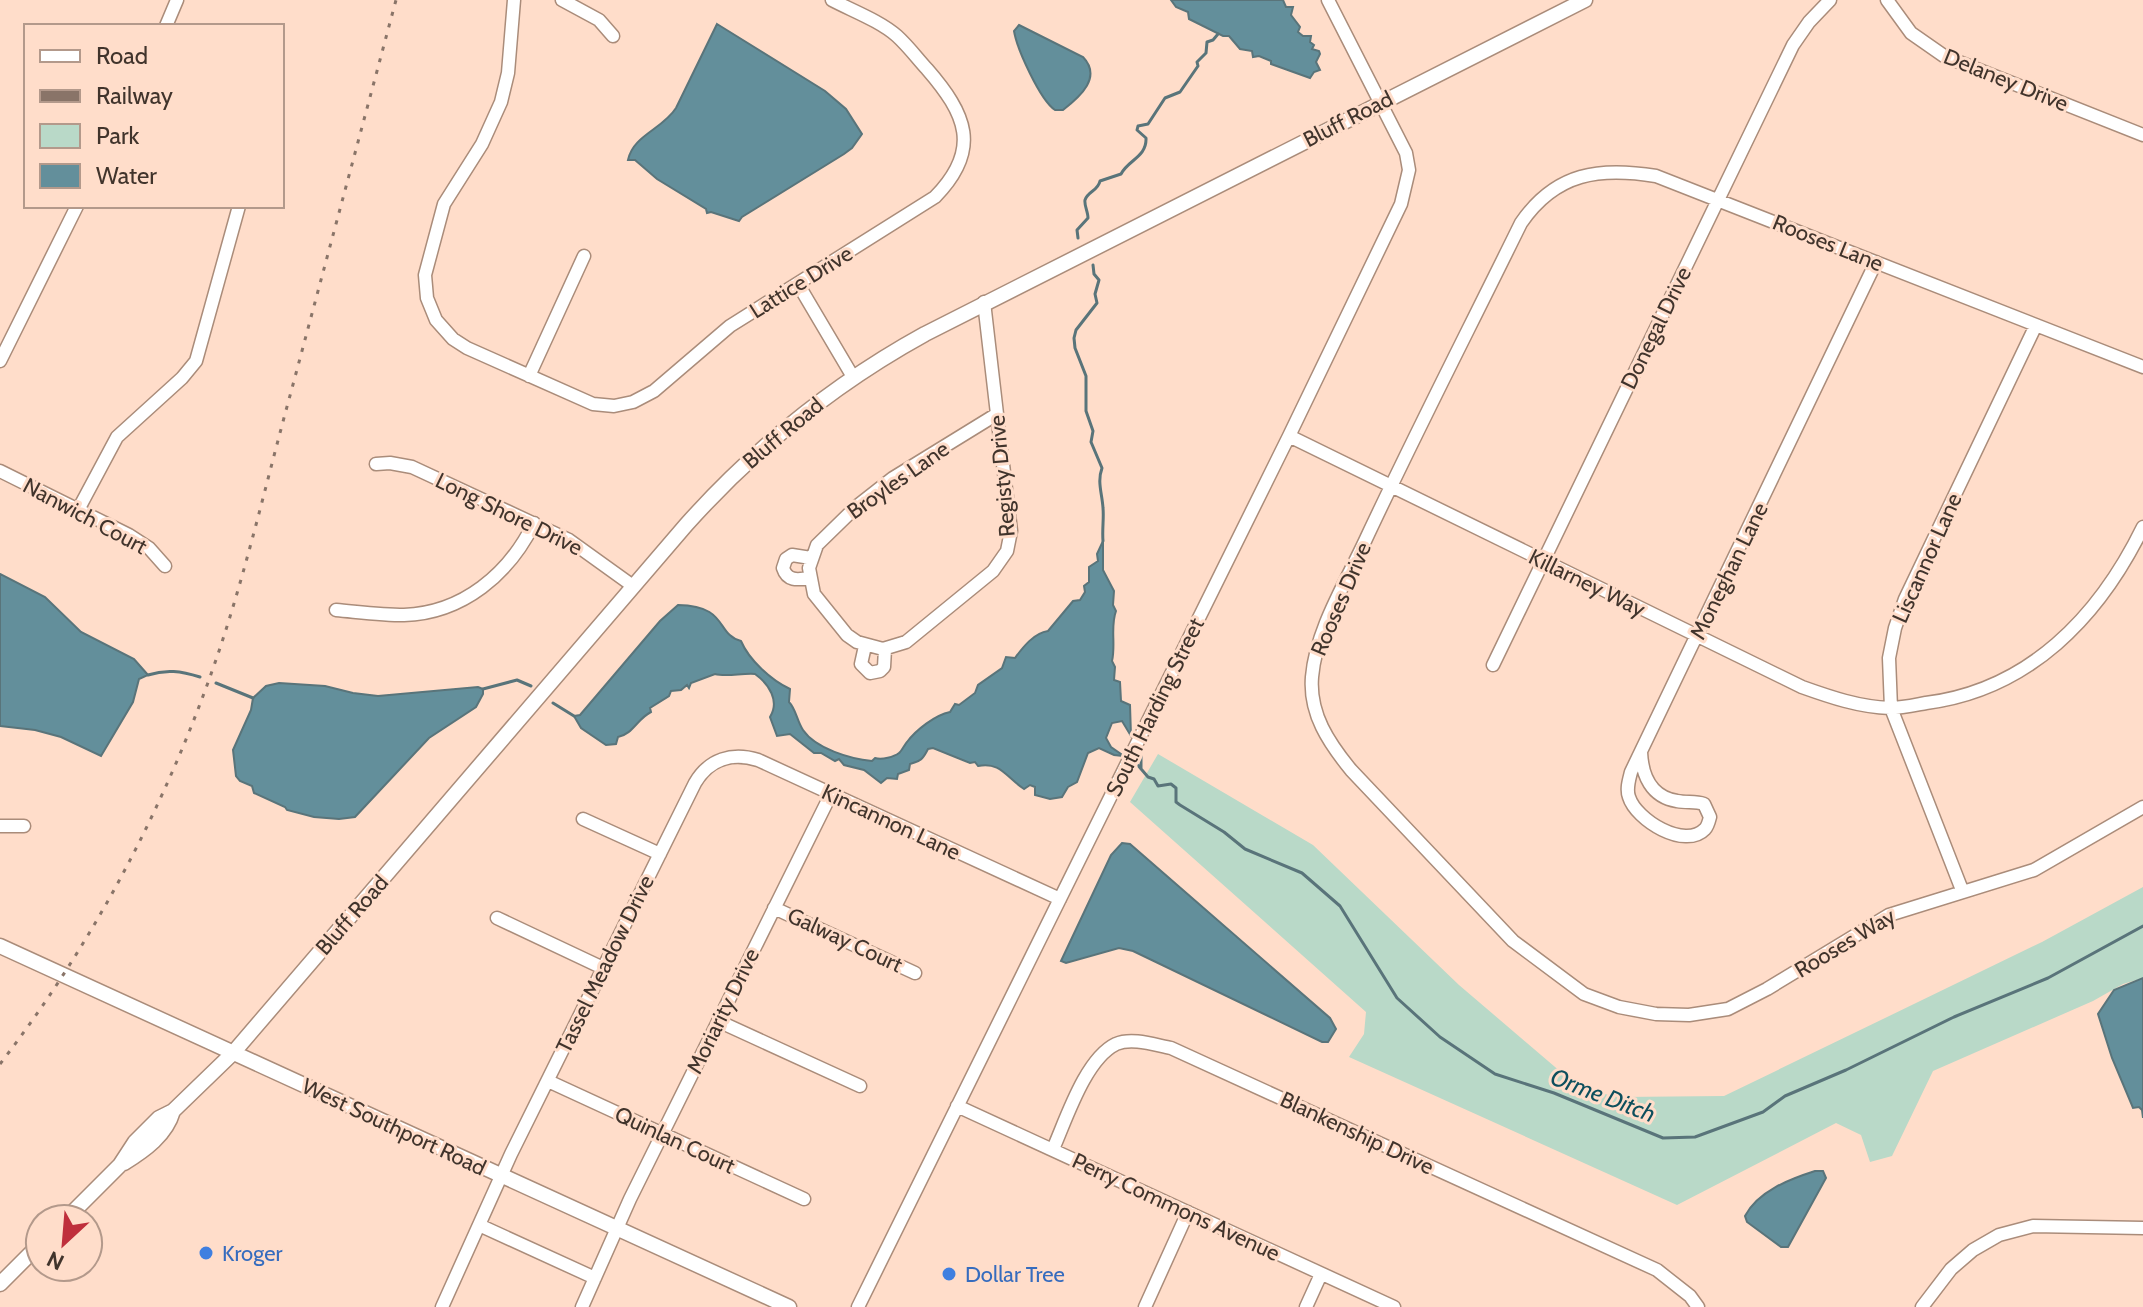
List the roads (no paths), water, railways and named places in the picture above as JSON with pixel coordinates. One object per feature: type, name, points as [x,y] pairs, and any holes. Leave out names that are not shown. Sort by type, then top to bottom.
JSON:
[{"type":"main road","name":"Bluff Road","points":[[82,1203],[120,1165],[149,1146],[169,1125],[173,1111],[233,1053],[633,586],[733,475],[791,424],[853,377],[908,342],[1585,0]]},
{"type":"main road","name":"West Southport Road","points":[[0,946],[789,1307]]},
{"type":"main road","points":[[0,1284],[24,1260]]},
{"type":"street","points":[[167,24],[177,0]]},
{"type":"street","points":[[514,0],[508,73],[501,102],[482,144],[444,204],[427,264],[425,283],[431,311],[442,328],[462,345],[529,376],[584,256]]},
{"type":"street","points":[[562,0],[599,20],[613,36]]},
{"type":"street","name":"Lattice Drive","points":[[529,376],[583,401],[614,406],[633,402],[654,391],[725,329],[935,197],[951,180],[961,161],[963,137],[959,111],[950,96],[896,35],[832,0]]},
{"type":"street","name":"South Harding Street","points":[[858,1307],[1401,204],[1409,170],[1406,153],[1328,0]]},
{"type":"street","name":"Donegal Drive","points":[[1493,665],[1793,45],[1830,0]]},
{"type":"street","name":"Delaney Drive","points":[[1887,0],[1911,33],[1944,56],[2143,135]]},
{"type":"street","name":"Rooses Lane","points":[[1521,223],[1537,203],[1574,179],[1598,172],[1622,171],[1656,176],[2143,367]]},
{"type":"street","points":[[0,361],[76,208]]},
{"type":"street","points":[[78,510],[117,437],[182,378],[196,361],[238,208]]},
{"type":"street","name":"Rooses Drive","points":[[1521,223],[1325,627],[1315,656],[1312,681],[1317,716],[1329,743],[1351,770],[1513,941],[1584,994]]},
{"type":"street","name":"Moneghan Lane","points":[[1641,752],[1642,770],[1651,787],[1668,799],[1704,804],[1710,817],[1705,829],[1684,835],[1665,832],[1650,824],[1636,811],[1629,798],[1628,786],[1641,752],[1876,262]]},
{"type":"street","points":[[798,284],[853,377]]},
{"type":"street","name":"Registy Drive","points":[[885,649],[910,639],[993,571],[1005,557],[1011,531],[984,302]]},
{"type":"street","name":"Liscannor Lane","points":[[1962,890],[1891,708],[1889,658],[1905,599],[2036,325]]},
{"type":"street","name":"Broyles Lane","points":[[865,646],[847,635],[814,594],[809,578],[793,579],[787,575],[783,568],[786,559],[792,555],[811,558],[822,538],[874,492],[997,414]]},
{"type":"street","name":"Killarney Way","points":[[1289,436],[1802,687],[1845,702],[1891,708],[1975,694],[2006,681],[2035,662],[2071,631],[2101,597],[2128,557],[2143,527]]},
{"type":"street","name":"Long Shore Drive","points":[[376,464],[412,467],[534,523],[569,540],[633,586]]},
{"type":"street","name":"Nanwich Court","points":[[0,471],[137,540],[165,566]]},
{"type":"street","points":[[336,610],[413,614],[463,600],[487,585],[507,566],[534,523]]},
{"type":"street","points":[[809,578],[811,558]]},
{"type":"street","points":[[865,646],[885,649],[884,667],[880,671],[870,673],[861,664],[865,646]]},
{"type":"street","name":"Kincannon Lane","points":[[719,760],[735,756],[753,759],[1060,899]]},
{"type":"street","name":"Tassel Meadow Drive","points":[[442,1307],[501,1176],[697,779],[719,760]]},
{"type":"street","name":"Moriarity Drive","points":[[582,1307],[662,1135],[831,794]]},
{"type":"street","name":"Rooses Way","points":[[1584,994],[1619,1007],[1656,1014],[1689,1015],[1728,1009],[1889,915],[2034,870],[2143,807]]},
{"type":"street","points":[[583,819],[660,854]]},
{"type":"street","points":[[0,826],[24,826]]},
{"type":"street","name":"Galway Court","points":[[774,908],[915,973]]},
{"type":"street","points":[[497,918],[603,968]]},
{"type":"street","points":[[718,1021],[860,1086]]},
{"type":"street","name":"Blankenship Drive","points":[[1053,1149],[1081,1086],[1102,1055],[1117,1043],[1134,1041],[1171,1048],[1657,1270],[1690,1296],[1698,1307]]},
{"type":"street","name":"Quinlan Court","points":[[548,1081],[804,1199]]},
{"type":"street","name":"Perry Commons Avenue","points":[[957,1106],[1394,1307]]},
{"type":"street","points":[[1145,1307],[1188,1212]]},
{"type":"street","points":[[479,1225],[595,1278]]},
{"type":"street","points":[[1922,1307],[1951,1269],[1973,1250],[1999,1235],[2033,1226],[2143,1228]]},
{"type":"street","points":[[1306,1307],[1321,1274]]},
{"type":"water","points":[[1171,0],[1283,0],[1286,7],[1293,7],[1291,15],[1300,27],[1298,32],[1311,36],[1312,49],[1319,51],[1316,62],[1320,70],[1310,78],[1271,64],[1271,61],[1259,56],[1253,57],[1252,51],[1240,49],[1229,36],[1189,19],[1188,12],[1176,7]]},
{"type":"water","points":[[717,24],[825,91],[846,109],[862,134],[844,154],[739,221],[707,213],[706,209],[657,179],[635,160],[628,160],[636,144],[676,108]]},
{"type":"water","points":[[1019,25],[1083,57],[1088,64],[1090,79],[1087,86],[1063,110],[1055,110],[1049,104],[1030,74],[1014,31]]},
{"type":"water","points":[[1103,541],[1103,570],[1114,591],[1116,611],[1113,623],[1114,680],[1120,682],[1121,701],[1130,705],[1131,736],[1122,721],[1112,723],[1106,738],[1111,747],[1124,756],[1099,748],[1088,753],[1077,782],[1068,787],[1062,797],[1050,799],[1035,795],[1035,787],[1030,785],[1024,789],[998,768],[978,766],[975,762],[970,763],[933,748],[928,749],[919,761],[910,764],[909,770],[898,774],[897,779],[887,778],[881,783],[864,770],[814,753],[790,734],[777,736],[770,717],[774,705],[772,693],[755,674],[715,674],[691,683],[689,688],[687,685],[681,690],[671,691],[669,696],[650,708],[651,712],[631,730],[618,737],[616,744],[606,745],[581,728],[574,716],[580,715],[660,621],[678,605],[694,607],[713,615],[727,633],[741,641],[761,669],[790,689],[789,702],[801,726],[816,743],[834,752],[864,760],[891,757],[900,752],[926,724],[950,712],[955,704],[959,705],[975,693],[978,685],[1002,668],[1006,657],[1015,658],[1025,645],[1048,631],[1073,601],[1080,600],[1085,592],[1084,586],[1089,582],[1089,567],[1098,561],[1097,554]]},
{"type":"water","points":[[0,574],[45,597],[81,632],[134,659],[148,675],[139,679],[133,702],[101,756],[61,737],[0,726]]},
{"type":"water","points":[[279,683],[325,686],[378,696],[478,687],[483,689],[483,694],[476,707],[429,738],[355,817],[339,819],[287,810],[254,793],[252,786],[236,776],[233,750],[251,710],[253,698],[266,686]]},
{"type":"water","points":[[1122,843],[1130,844],[1330,1018],[1336,1029],[1328,1042],[1322,1042],[1133,951],[1119,948],[1066,963],[1061,961],[1111,855]]},
{"type":"water","points":[[2143,978],[2143,1118],[2139,1107],[2133,1108],[2098,1014],[2114,990]]},
{"type":"water","points":[[1815,1171],[1823,1171],[1826,1178],[1788,1247],[1781,1247],[1747,1222],[1745,1216],[1766,1193]]},
{"type":"waterway","points":[[1078,238],[1077,230],[1088,218],[1086,197],[1100,181],[1121,174],[1144,150],[1146,138],[1137,130],[1138,126],[1148,124],[1165,98],[1180,92],[1198,66],[1197,62],[1206,53],[1207,42],[1218,34]]},
{"type":"waterway","points":[[1093,265],[1094,274],[1099,280],[1095,294],[1097,303],[1076,330],[1074,338],[1086,376],[1086,411],[1093,431],[1091,442],[1102,468],[1103,541]]},
{"type":"waterway","name":"Orme Ditch","points":[[148,675],[174,672],[200,677]]},
{"type":"waterway","name":"Orme Ditch","points":[[483,689],[517,680],[531,686]]},
{"type":"waterway","name":"Orme Ditch","points":[[216,683],[253,698]]},
{"type":"waterway","name":"Orme Ditch","points":[[553,703],[574,716]]},
{"type":"waterway","points":[[1141,756],[1141,769]]},
{"type":"waterway","name":"Orme Ditch","points":[[1136,763],[1158,786],[1171,784],[1176,788],[1176,802],[1180,805],[1245,849],[1302,873],[1340,906],[1397,998],[1440,1037],[1495,1074],[1554,1093],[1663,1138],[1695,1137],[1763,1112],[1785,1096],[1954,1017],[2048,978],[2143,926]]},
{"type":"railway","points":[[0,1064],[35,1017],[98,919],[152,816],[198,709],[248,556],[396,0]]},
{"type":"place","name":"Kroger","points":[[206,1253]]},
{"type":"place","name":"Dollar Tree","points":[[949,1274]]}]
